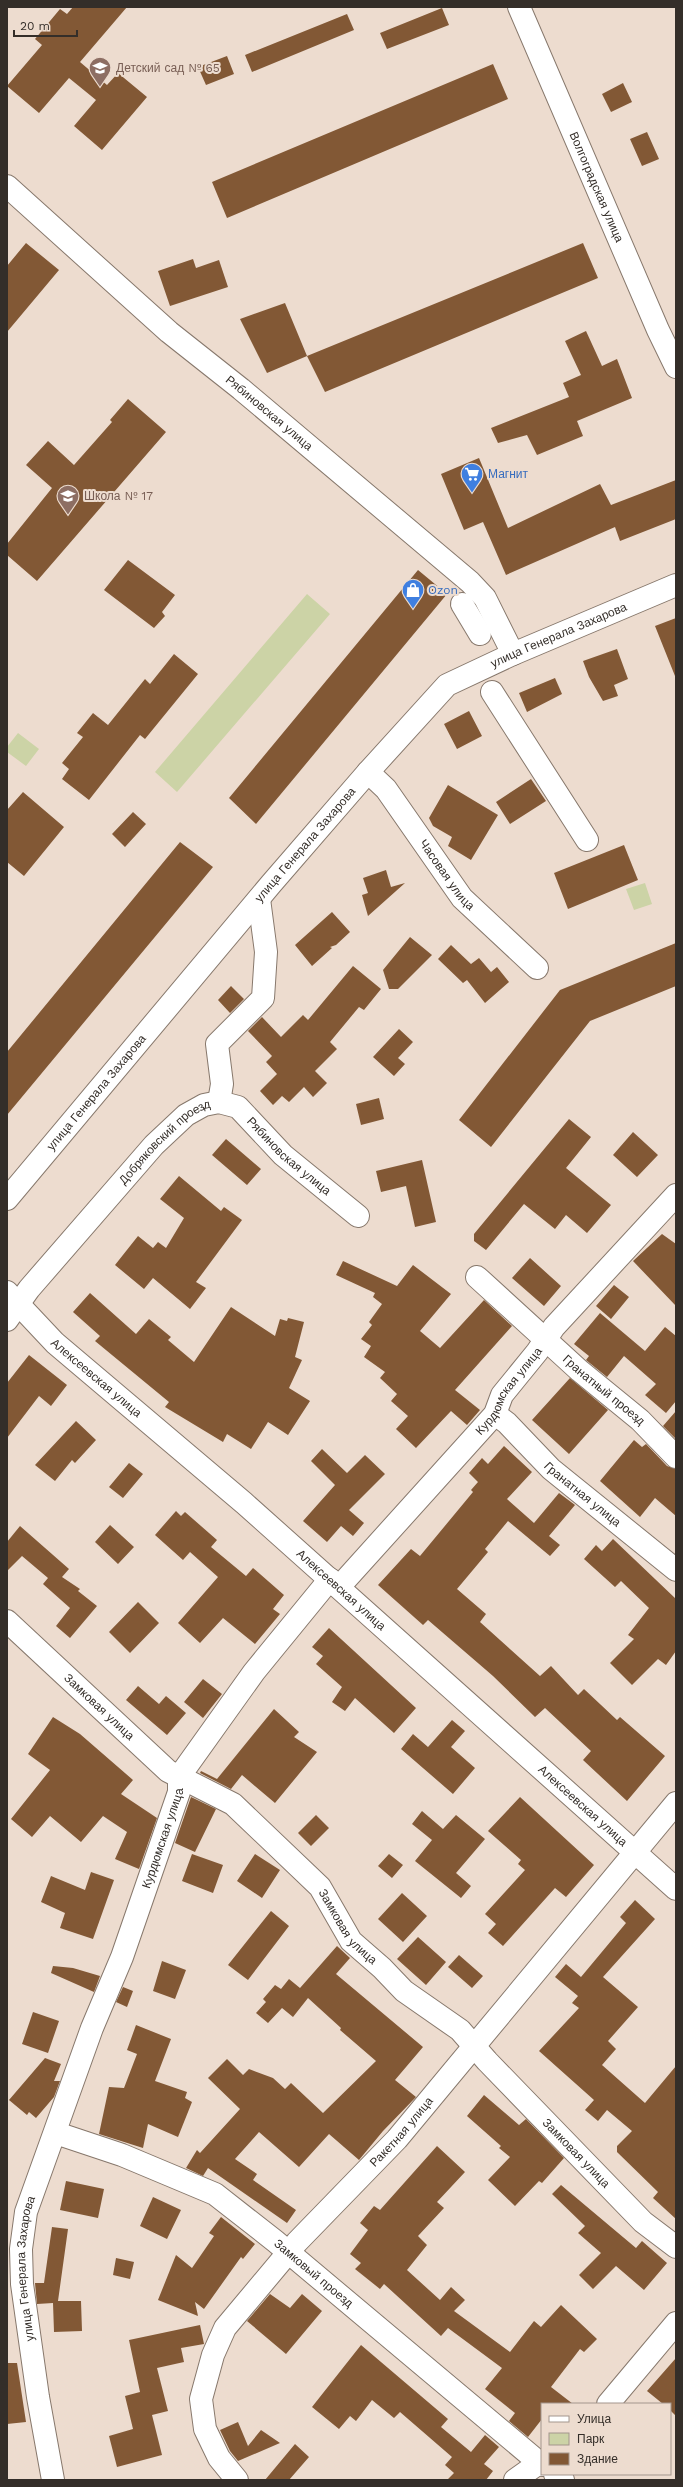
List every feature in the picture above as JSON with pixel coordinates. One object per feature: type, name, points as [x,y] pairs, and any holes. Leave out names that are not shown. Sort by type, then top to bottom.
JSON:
[{"type":"street","name":"Волгоградская улица","points":[[519,7],[658,330],[676,367]]},
{"type":"street","name":"Рябиновская улица","points":[[7,186],[169,332],[241,390],[470,582],[485,598],[513,654]]},
{"type":"street","name":"улица Генерала Захарова","points":[[7,1198],[259,899],[368,772],[447,685],[513,654],[676,585]]},
{"type":"street","points":[[462,604],[480,634]]},
{"type":"street","points":[[492,692],[586,840]]},
{"type":"street","name":"Часовая улица","points":[[368,772],[386,788],[462,898],[537,968]]},
{"type":"street","name":"Добряковский проезд","points":[[11,1305],[154,1145],[186,1115],[204,1105],[219,1102],[222,1084],[217,1044],[263,998],[266,952],[259,899]]},
{"type":"street","name":"Рябиновская улица","points":[[219,1102],[238,1107],[282,1155],[358,1216]]},
{"type":"street","name":"Курдюмская улица","points":[[56,2133],[92,2028],[130,1934],[179,1792],[179,1777],[254,1672],[335,1583],[495,1414],[502,1395],[546,1340],[554,1326],[676,1195]]},
{"type":"street","name":"Гранатный проезд","points":[[477,1277],[580,1371],[640,1420],[676,1457]]},
{"type":"street","name":"Алексеевская улица","points":[[11,1305],[244,1503],[335,1583],[634,1854],[676,1889]]},
{"type":"street","name":"Гранатная улица","points":[[495,1414],[508,1423],[551,1470],[676,1570]]},
{"type":"street","name":"Замковая улица","points":[[7,1621],[168,1771],[233,1804],[320,1887],[350,1941],[382,1968],[404,1991],[460,2030],[643,2222],[676,2247]]},
{"type":"street","name":"Ракетная улица","points":[[237,2480],[219,2458],[205,2429],[201,2399],[213,2355],[225,2328],[288,2253],[360,2175],[397,2139],[676,1803]]},
{"type":"street","name":"улица Генерала Захарова","points":[[53,2480],[24,2299],[21,2249],[26,2212],[56,2133]]},
{"type":"street","name":"Замковый проезд","points":[[56,2133],[122,2155],[215,2194],[541,2464]]},
{"type":"street","points":[[609,2403],[676,2323]]},
{"type":"street","points":[[515,2480],[541,2469]]},
{"type":"green space","points":[[307,594],[330,614],[177,792],[155,772]]},
{"type":"green space","points":[[18,733],[39,749],[26,766],[7,752],[7,747]]},
{"type":"green space","points":[[645,883],[652,904],[634,910],[626,889]]},
{"type":"building","points":[[73,7],[127,7],[80,62],[107,85],[118,73],[147,97],[102,150],[74,126],[96,100],[69,78],[39,113],[7,86],[42,45],[35,39],[60,9],[67,14]]},
{"type":"building","points":[[442,8],[449,25],[387,49],[380,33]]},
{"type":"building","points":[[347,14],[354,30],[252,72],[245,55]]},
{"type":"building","points":[[227,56],[234,74],[206,85],[198,67]]},
{"type":"building","points":[[493,64],[508,99],[227,218],[212,182]]},
{"type":"building","points":[[623,83],[632,102],[611,112],[602,94]]},
{"type":"building","points":[[647,132],[659,159],[642,166],[630,139]]},
{"type":"building","points":[[26,243],[59,270],[7,332],[7,266]]},
{"type":"building","points":[[583,243],[598,278],[325,392],[307,356]]},
{"type":"building","points":[[193,259],[196,268],[219,260],[228,287],[170,306],[158,271]]},
{"type":"building","points":[[285,303],[307,356],[267,373],[240,319]]},
{"type":"building","points":[[586,331],[602,366],[617,359],[632,398],[577,421],[583,436],[537,455],[527,435],[498,443],[491,428],[569,397],[563,383],[581,375],[565,341]]},
{"type":"building","points":[[128,399],[166,432],[37,581],[7,555],[7,544],[52,488],[26,465],[48,441],[74,465],[112,422],[110,420]]},
{"type":"building","points":[[479,458],[508,528],[600,484],[611,505],[676,480],[676,519],[620,541],[615,527],[506,575],[483,522],[464,530],[441,474]]},
{"type":"building","points":[[128,560],[175,595],[162,612],[165,616],[154,628],[104,590]]},
{"type":"building","points":[[418,570],[447,594],[256,824],[229,798]]},
{"type":"building","points":[[676,618],[676,676],[675,676],[655,626]]},
{"type":"building","points":[[617,649],[628,679],[614,685],[618,696],[603,701],[589,677],[583,661]]},
{"type":"building","points":[[174,654],[198,674],[145,739],[140,735],[89,800],[62,779],[69,769],[62,763],[83,737],[77,733],[93,713],[108,725],[145,679],[150,684]]},
{"type":"building","points":[[555,678],[562,694],[527,712],[519,693]]},
{"type":"building","points":[[469,711],[482,736],[457,749],[444,724]]},
{"type":"building","points":[[531,779],[546,801],[510,824],[496,802]]},
{"type":"building","points":[[448,785],[498,815],[471,860],[448,846],[452,837],[433,826],[429,818]]},
{"type":"building","points":[[23,792],[64,827],[24,876],[7,862],[7,810]]},
{"type":"building","points":[[133,812],[146,824],[125,847],[112,834]]},
{"type":"building","points":[[180,842],[213,867],[7,1115],[7,1052]]},
{"type":"building","points":[[624,845],[638,880],[568,909],[554,873]]},
{"type":"building","points":[[386,870],[391,887],[405,883],[368,916],[362,895],[368,893],[363,878]]},
{"type":"building","points":[[332,912],[350,932],[336,945],[330,947],[332,948],[312,966],[295,945]]},
{"type":"building","points":[[410,937],[432,955],[398,989],[389,989],[383,970]]},
{"type":"building","points":[[676,943],[676,986],[590,1021],[491,1147],[459,1120],[560,990]]},
{"type":"building","points":[[451,945],[471,964],[479,958],[491,972],[497,967],[509,982],[485,1003],[467,980],[463,983],[438,959]]},
{"type":"building","points":[[353,966],[381,989],[364,1010],[359,1007],[330,1042],[337,1049],[315,1071],[327,1083],[313,1097],[304,1087],[289,1102],[282,1096],[273,1105],[260,1091],[277,1074],[266,1062],[272,1056],[248,1031],[262,1017],[281,1037],[303,1015],[308,1020]]},
{"type":"building","points":[[231,986],[244,999],[230,1013],[218,1000]]},
{"type":"building","points":[[399,1029],[413,1042],[398,1058],[405,1064],[394,1076],[373,1057]]},
{"type":"building","points":[[379,1098],[384,1119],[361,1125],[356,1104]]},
{"type":"building","points":[[569,1119],[591,1137],[566,1168],[611,1205],[587,1233],[566,1215],[555,1229],[524,1204],[486,1250],[474,1241],[474,1234]]},
{"type":"building","points":[[633,1132],[658,1155],[637,1177],[613,1155]]},
{"type":"building","points":[[226,1139],[261,1169],[247,1185],[212,1155]]},
{"type":"building","points":[[422,1160],[436,1222],[415,1227],[406,1186],[381,1192],[376,1171]]},
{"type":"building","points":[[179,1176],[221,1211],[224,1207],[242,1220],[196,1282],[206,1288],[190,1309],[153,1278],[144,1289],[115,1265],[138,1236],[153,1248],[158,1242],[166,1248],[184,1218],[160,1199]]},
{"type":"building","points":[[662,1234],[676,1244],[676,1306],[633,1261]]},
{"type":"building","points":[[530,1258],[561,1286],[544,1306],[512,1278]]},
{"type":"building","points":[[343,1261],[397,1286],[413,1265],[451,1294],[420,1331],[440,1348],[484,1300],[512,1326],[455,1390],[480,1410],[467,1425],[451,1411],[416,1448],[396,1429],[408,1416],[391,1401],[397,1394],[380,1378],[385,1372],[364,1357],[371,1346],[361,1339],[372,1325],[369,1322],[382,1304],[373,1297],[375,1293],[336,1275]]},
{"type":"building","points":[[614,1285],[629,1297],[611,1319],[596,1306]]},
{"type":"building","points":[[90,1293],[136,1334],[149,1319],[171,1337],[168,1340],[194,1362],[231,1307],[275,1336],[280,1319],[287,1321],[288,1318],[304,1322],[295,1357],[302,1360],[289,1388],[310,1401],[288,1435],[268,1422],[251,1449],[227,1434],[223,1442],[165,1407],[169,1402],[95,1341],[100,1336],[73,1312]]},
{"type":"building","points":[[600,1313],[645,1351],[665,1327],[676,1336],[676,1401],[666,1413],[645,1395],[656,1384],[624,1356],[607,1377],[586,1360],[589,1356],[574,1344]]},
{"type":"building","points":[[29,1355],[67,1385],[51,1406],[39,1396],[7,1438],[7,1383]]},
{"type":"building","points":[[570,1378],[608,1410],[569,1454],[532,1420]]},
{"type":"building","points":[[676,1411],[676,1439],[663,1426]]},
{"type":"building","points":[[76,1421],[96,1440],[75,1463],[72,1460],[55,1481],[35,1465]]},
{"type":"building","points":[[634,1440],[642,1447],[646,1444],[667,1466],[676,1469],[676,1516],[655,1498],[640,1517],[600,1481]]},
{"type":"building","points":[[504,1446],[532,1472],[507,1499],[534,1523],[559,1493],[575,1505],[549,1536],[560,1545],[550,1556],[508,1521],[485,1549],[488,1552],[457,1589],[486,1614],[480,1622],[540,1676],[551,1666],[578,1695],[584,1689],[617,1720],[620,1717],[665,1756],[627,1801],[583,1760],[591,1751],[545,1708],[535,1717],[493,1676],[428,1620],[423,1625],[378,1585],[411,1549],[420,1556],[473,1492],[471,1490],[478,1482],[469,1473],[482,1458],[488,1464]]},
{"type":"building","points":[[322,1449],[347,1473],[365,1455],[385,1474],[349,1510],[364,1523],[353,1536],[341,1526],[327,1542],[303,1521],[335,1485],[311,1461]]},
{"type":"building","points":[[129,1463],[143,1474],[123,1498],[109,1487]]},
{"type":"building","points":[[176,1511],[181,1516],[185,1512],[217,1540],[211,1547],[246,1576],[253,1568],[284,1595],[273,1609],[280,1614],[255,1644],[223,1618],[200,1643],[178,1623],[218,1577],[190,1552],[183,1560],[155,1535]]},
{"type":"building","points":[[110,1525],[134,1547],[118,1564],[95,1542]]},
{"type":"building","points":[[20,1526],[69,1569],[62,1577],[80,1589],[78,1591],[97,1606],[70,1638],[56,1626],[70,1608],[43,1584],[48,1578],[22,1556],[7,1571],[7,1542]]},
{"type":"building","points":[[613,1539],[676,1599],[676,1651],[666,1665],[658,1659],[632,1685],[610,1663],[634,1639],[628,1635],[649,1608],[621,1581],[615,1587],[584,1559],[596,1545],[602,1551]]},
{"type":"building","points":[[138,1602],[159,1623],[130,1653],[109,1632]]},
{"type":"building","points":[[329,1628],[416,1708],[394,1733],[355,1698],[345,1711],[332,1702],[342,1687],[316,1664],[323,1656],[312,1647]]},
{"type":"building","points":[[203,1679],[222,1694],[203,1718],[184,1702]]},
{"type":"building","points":[[138,1686],[159,1704],[166,1696],[186,1713],[167,1735],[126,1700]]},
{"type":"building","points":[[274,1709],[299,1732],[294,1737],[317,1752],[275,1803],[242,1775],[231,1789],[200,1773],[201,1771],[217,1779]]},
{"type":"building","points":[[53,1717],[80,1734],[133,1780],[121,1794],[157,1818],[139,1869],[115,1859],[127,1832],[103,1816],[81,1842],[50,1816],[32,1837],[11,1819],[50,1770],[28,1754]]},
{"type":"building","points":[[452,1720],[465,1731],[451,1747],[475,1768],[453,1794],[401,1749],[413,1734],[428,1747]]},
{"type":"building","points":[[191,1797],[216,1809],[195,1852],[175,1843]]},
{"type":"building","points":[[520,1797],[594,1865],[566,1897],[555,1888],[503,1946],[488,1933],[496,1924],[485,1914],[525,1870],[518,1864],[521,1860],[488,1831]]},
{"type":"building","points":[[422,1811],[443,1829],[456,1815],[485,1839],[456,1873],[471,1886],[461,1898],[415,1861],[432,1840],[412,1824]]},
{"type":"building","points":[[316,1815],[329,1828],[311,1846],[298,1833]]},
{"type":"building","points":[[192,1854],[223,1865],[213,1893],[182,1881]]},
{"type":"building","points":[[255,1854],[280,1870],[262,1898],[237,1881]]},
{"type":"building","points":[[389,1854],[403,1865],[392,1878],[378,1866]]},
{"type":"building","points":[[91,1872],[114,1880],[93,1939],[60,1928],[65,1913],[41,1902],[51,1876],[85,1890]]},
{"type":"building","points":[[402,1893],[427,1916],[403,1942],[378,1919]]},
{"type":"building","points":[[635,1900],[655,1919],[603,1977],[638,2007],[608,2041],[616,2049],[602,2065],[645,2103],[676,2066],[676,2219],[653,2198],[658,2192],[617,2152],[617,2146],[632,2131],[607,2110],[598,2121],[585,2110],[594,2100],[539,2051],[579,2008],[572,2003],[578,1996],[555,1977],[566,1964],[581,1977],[626,1923],[620,1917]]},
{"type":"building","points":[[271,1911],[289,1926],[248,1980],[228,1965]]},
{"type":"building","points":[[418,1937],[446,1962],[426,1985],[397,1959]]},
{"type":"building","points":[[337,1946],[350,1958],[336,1974],[423,2047],[395,2080],[416,2097],[383,2131],[359,2160],[329,2134],[299,2167],[259,2132],[235,2159],[257,2174],[253,2180],[296,2210],[287,2223],[208,2168],[203,2176],[186,2168],[197,2150],[200,2153],[240,2109],[208,2078],[227,2059],[243,2075],[249,2069],[273,2078],[285,2089],[291,2083],[323,2113],[376,2061],[340,2030],[341,2028],[308,1998],[293,2017],[282,2008],[268,2023],[256,2013],[266,2002],[263,1999],[275,1985],[281,1989],[289,1979],[300,1988]]},
{"type":"building","points":[[459,1955],[483,1976],[472,1988],[448,1967]]},
{"type":"building","points":[[162,1961],[186,1970],[175,1999],[153,1991]]},
{"type":"building","points":[[53,1966],[73,1968],[100,1976],[94,1992],[51,1973]]},
{"type":"building","points":[[123,1987],[133,1991],[127,2007],[116,2002]]},
{"type":"building","points":[[33,2012],[59,2021],[48,2053],[22,2044]]},
{"type":"building","points":[[136,2025],[171,2039],[155,2081],[187,2092],[185,2098],[192,2102],[178,2137],[148,2124],[143,2148],[99,2134],[109,2087],[124,2088],[137,2054],[127,2050]]},
{"type":"building","points":[[45,2058],[61,2064],[54,2081],[60,2081],[54,2097],[36,2118],[29,2112],[27,2115],[9,2100]]},
{"type":"building","points":[[484,2095],[519,2125],[526,2119],[564,2158],[542,2183],[539,2181],[515,2206],[488,2180],[510,2157],[499,2148],[501,2146],[467,2116]]},
{"type":"building","points":[[437,2146],[465,2172],[437,2202],[444,2208],[418,2236],[427,2245],[407,2270],[440,2300],[451,2287],[465,2300],[454,2311],[510,2352],[534,2321],[541,2327],[561,2305],[597,2339],[584,2352],[580,2349],[551,2387],[572,2403],[541,2403],[541,2420],[528,2437],[509,2421],[515,2413],[485,2389],[502,2368],[448,2328],[441,2336],[384,2284],[380,2289],[355,2269],[361,2263],[350,2254],[368,2230],[360,2223],[374,2206],[380,2210]]},
{"type":"building","points":[[66,2181],[104,2189],[98,2218],[60,2210]]},
{"type":"building","points":[[561,2185],[636,2248],[642,2241],[667,2263],[644,2290],[616,2266],[593,2289],[579,2275],[601,2253],[578,2233],[585,2226],[552,2194]]},
{"type":"building","points":[[153,2197],[181,2210],[167,2239],[140,2226]]},
{"type":"building","points":[[221,2217],[255,2244],[243,2259],[241,2257],[204,2309],[195,2302],[198,2316],[158,2300],[176,2255],[192,2268],[214,2236],[209,2233]]},
{"type":"building","points":[[52,2227],[68,2229],[58,2301],[81,2301],[82,2331],[54,2332],[53,2303],[37,2304],[35,2283],[44,2283]]},
{"type":"building","points":[[116,2258],[134,2262],[130,2279],[113,2275]]},
{"type":"building","points":[[270,2294],[290,2308],[302,2294],[322,2311],[286,2354],[247,2321]]},
{"type":"building","points":[[200,2325],[204,2344],[181,2348],[184,2362],[157,2368],[168,2411],[152,2415],[162,2455],[117,2467],[109,2436],[133,2429],[125,2396],[140,2392],[129,2340]]},
{"type":"building","points":[[361,2345],[448,2419],[441,2427],[471,2452],[485,2435],[499,2447],[484,2464],[493,2471],[486,2480],[447,2480],[454,2473],[445,2465],[452,2457],[400,2412],[394,2418],[372,2400],[356,2421],[350,2416],[339,2429],[312,2407]]},
{"type":"building","points":[[676,2358],[676,2416],[671,2411],[671,2403],[662,2403],[647,2391]]},
{"type":"building","points":[[7,2363],[17,2363],[26,2422],[7,2424]]},
{"type":"building","points":[[238,2422],[248,2446],[261,2430],[280,2443],[238,2461],[230,2451],[220,2430]]},
{"type":"building","points":[[295,2444],[309,2457],[289,2480],[265,2480]]},
{"type":"place","name":"Детский сад № 65","points":[[100,88]]},
{"type":"place","name":"Магнит","points":[[472,494]]},
{"type":"place","name":"Школа № 17","points":[[68,516]]},
{"type":"place","name":"Ozon","points":[[413,610]]}]
